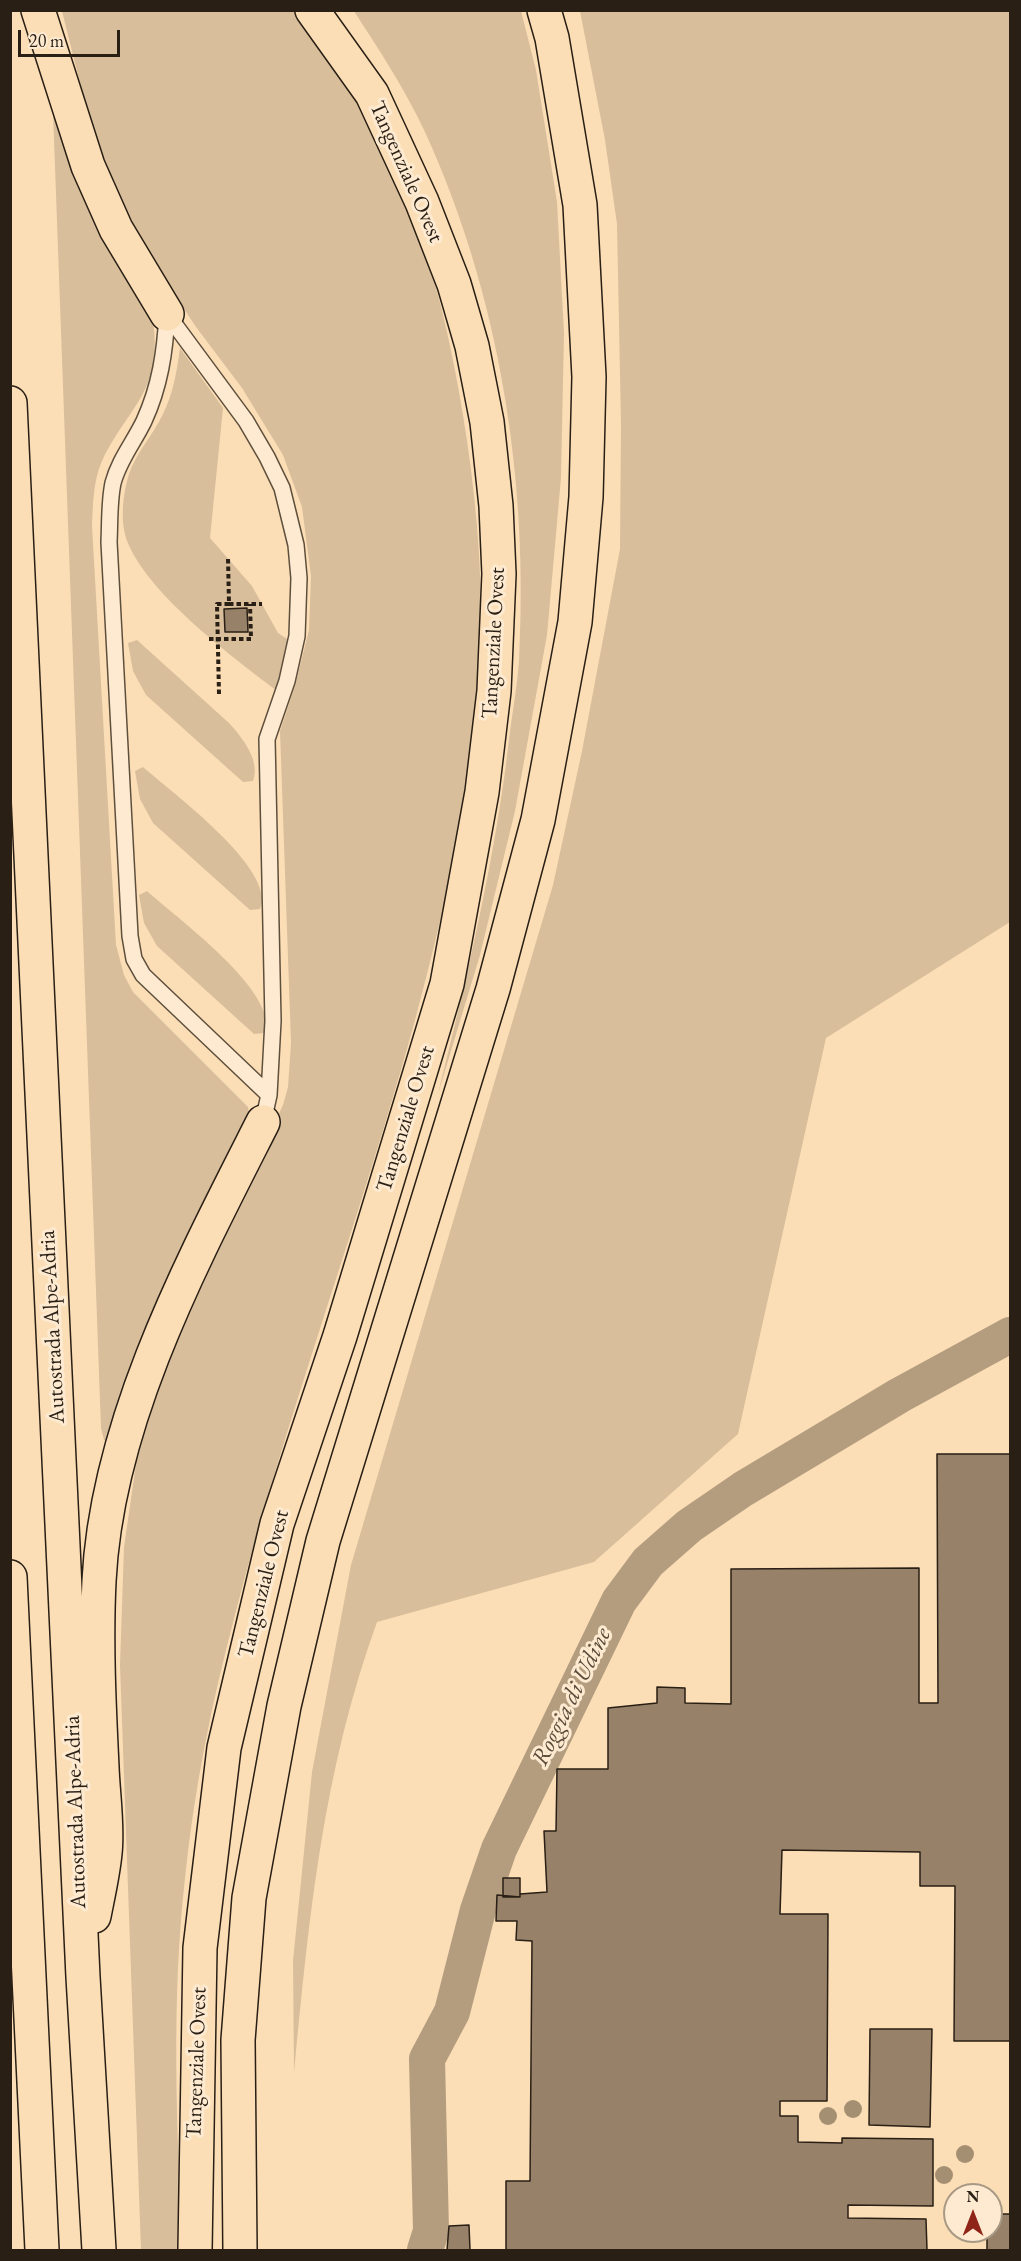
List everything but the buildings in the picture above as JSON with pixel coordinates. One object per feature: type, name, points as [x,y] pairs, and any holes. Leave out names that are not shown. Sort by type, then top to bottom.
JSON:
[{"type":"highway","points":[[38,10],[88,166],[116,230],[167,314]]},
{"type":"highway","name":"Tangenziale Ovest","points":[[195,2250],[200,1948],[224,1748],[277,1524],[340,1336],[447,984],[482,792],[494,691],[500,574],[496,506],[487,422],[472,346],[454,284],[422,202],[372,94],[312,10]]},
{"type":"highway","name":"Tangenziale Ovest","points":[[240,2250],[238,2040],[249,1898],[284,1706],[323,1541],[493,989],[538,820],[575,622],[586,497],[589,378],[580,205],[552,38],[544,10]]},
{"type":"highway","name":"Autostrada Alpe-Adria","points":[[10,403],[83,1977],[99,2250]]},
{"type":"highway","points":[[83,1977],[106,1852],[100,1730],[99,1580],[109,1505],[135,1406],[170,1314],[191,1264],[266,1108]]},
{"type":"highway","points":[[10,1576],[42,2250]]},
{"type":"lane","points":[[167,314],[162,371],[144,420],[120,461],[110,504],[109,542],[130,936],[134,959],[143,975],[266,1108]]},
{"type":"lane","points":[[167,314],[246,421],[267,457],[282,488],[296,545],[299,578],[297,636],[287,681],[267,739],[273,1021],[266,1108]]},
{"type":"path","points":[[228,558],[229,604]]},
{"type":"path","points":[[219,694],[217,604],[262,604]]},
{"type":"path","points":[[209,639],[251,639],[250,604]]},
{"type":"shaded area","points":[[62,11],[297,11],[329,51],[369,115],[389,155],[422,239],[446,326],[455,371],[471,470],[479,552],[481,635],[479,684],[467,782],[449,880],[414,1024],[393,1098],[255,1541],[219,1680],[199,1779],[185,1878],[178,1971],[176,2064],[182,2250],[141,2250],[120,1665],[124,1547],[136,1464],[183,1316],[283,1105],[288,1087],[291,1043],[280,731],[295,686],[309,630],[311,576],[302,507],[283,455],[242,388],[196,327],[143,247],[115,191],[91,127]]},
{"type":"shaded area","points":[[354,11],[521,11],[536,70],[557,202],[564,333],[561,478],[547,635],[515,811],[480,955],[438,1094],[479,918],[503,785],[519,661],[521,594],[519,526],[504,391],[473,259],[451,194],[425,132],[400,85]]},
{"type":"shaded area","points":[[580,11],[1010,11],[1010,922],[826,1038],[738,1434],[594,1562],[377,1622],[343,1733],[331,1789],[313,1901],[294,2073],[293,1961],[312,1772],[351,1565],[553,885],[582,751],[620,549],[621,425],[617,224],[605,140]]},
{"type":"shaded area","points":[[53,112],[71,161],[153,321],[155,345],[148,382],[102,461],[95,485],[93,510],[92,526],[116,945],[124,975],[133,992],[248,1107],[250,1122],[180,1250],[108,1441],[104,1440],[101,1428]]},
{"type":"shaded area","points":[[180,348],[223,408],[210,538],[252,586],[278,633],[290,641],[276,690],[214,641],[170,600],[136,558],[126,538],[123,506],[129,474],[166,406],[174,382]]},
{"type":"shaded area","points":[[137,640],[234,729],[252,758],[255,773],[253,781],[243,782],[146,695],[133,671],[128,643]]},
{"type":"shaded area","points":[[143,767],[197,812],[238,853],[253,874],[261,893],[260,909],[250,910],[153,823],[140,799],[135,771]]},
{"type":"shaded area","points":[[147,891],[200,936],[242,977],[257,998],[265,1017],[264,1033],[254,1034],[157,946],[144,923],[139,895]]},
{"type":"waterway","name":"Roggia di Udine","points":[[425,2250],[431,2231],[427,2059],[452,2012],[478,1910],[499,1849],[619,1601],[648,1562],[689,1526],[743,1489],[900,1395],[1010,1335]]}]
